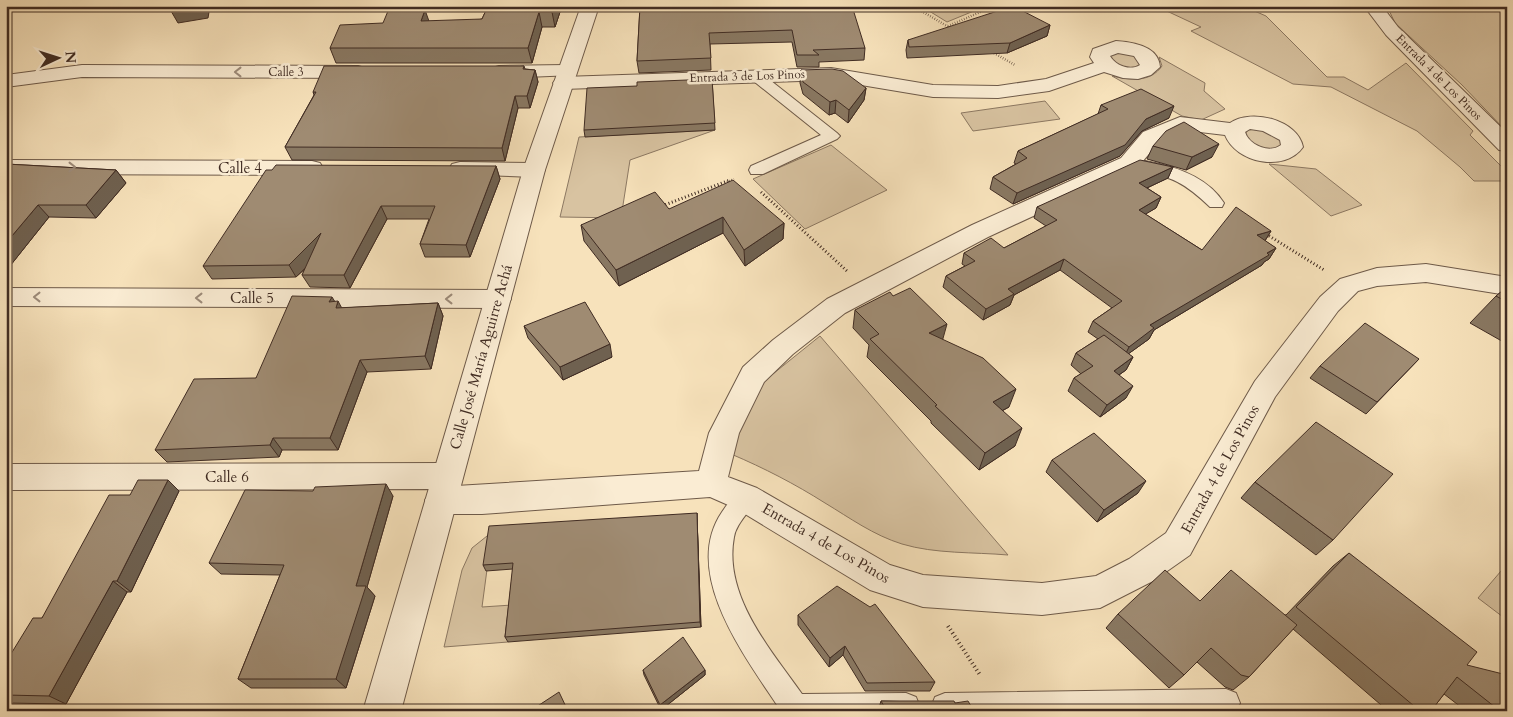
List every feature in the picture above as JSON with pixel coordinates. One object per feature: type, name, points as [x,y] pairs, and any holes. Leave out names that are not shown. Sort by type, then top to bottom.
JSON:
[{"type":"street","name":"Calle José María Aguirre Achá","points":[[382,711],[534,170],[590,6]]},
{"type":"street","name":"Entrada 4 de Los Pinos","points":[[1373,6],[1392,31],[1507,145]]},
{"type":"street","name":"Entrada 3 de Los Pinos","points":[[565,77],[831,74],[939,91],[998,92],[1050,85],[1106,65]]},
{"type":"street","name":"Calle 3","points":[[6,81],[82,71],[376,72]]},
{"type":"street","points":[[482,72],[565,77]]},
{"type":"street","points":[[711,484],[724,433],[753,376],[836,306],[980,231],[1129,163],[1152,137],[1180,122],[1234,130]]},
{"type":"street","name":"Calle 4","points":[[6,167],[335,168]]},
{"type":"street","points":[[435,169],[534,170]]},
{"type":"street","name":"Entrada 4 de Los Pinos","points":[[444,488],[482,500],[711,484],[746,498],[882,579],[923,591],[1042,599],[1100,592],[1141,570],[1178,544],[1265,390],[1329,304],[1349,286],[1377,277],[1426,274],[1507,286]]},
{"type":"street","name":"Calle 5","points":[[6,297],[498,299]]},
{"type":"street","name":"Calle 6","points":[[6,477],[444,488]]},
{"type":"lane","points":[[750,173],[832,136],[756,76]]},
{"type":"lane","points":[[1129,163],[1164,168],[1191,180],[1216,204]]},
{"type":"lane","points":[[746,498],[722,536],[720,568],[736,616],[795,708],[1226,703]]},
{"type":"path","points":[[914,6],[956,31]]},
{"type":"path","points":[[948,26],[994,6]]},
{"type":"path","points":[[990,51],[1050,85]]},
{"type":"path","points":[[657,208],[750,173],[867,290]]},
{"type":"path","points":[[1216,204],[1349,286]]},
{"type":"path","points":[[923,591],[983,679]]},
{"type":"shaded area","points":[[921,6],[986,6],[947,22]]},
{"type":"shaded area","points":[[1156,6],[1243,6],[1266,16],[1327,77],[1344,77],[1368,90],[1406,63],[1473,131],[1470,135],[1507,172],[1507,181],[1474,181],[1417,131],[1331,87],[1293,84],[1191,31],[1201,27]]},
{"type":"shaded area","points":[[1387,6],[1507,6],[1507,132],[1462,85],[1395,23]]},
{"type":"shaded area","points":[[1117,52],[1133,54],[1142,64],[1133,68],[1120,66],[1109,57]]},
{"type":"shaded area","points":[[1159,57],[1205,83],[1204,91],[1225,109],[1201,120],[1182,116],[1112,76],[1126,79],[1146,78],[1162,66]]},
{"type":"shaded area","points":[[1045,101],[1060,119],[973,131],[961,113]]},
{"type":"shaded area","points":[[1258,129],[1279,137],[1282,144],[1277,149],[1259,148],[1244,136],[1248,130]]},
{"type":"shaded area","points":[[715,130],[630,160],[621,218],[560,217],[579,137]]},
{"type":"shaded area","points":[[831,145],[887,190],[805,229],[753,179]]},
{"type":"shaded area","points":[[1269,164],[1316,169],[1362,205],[1331,216]]},
{"type":"shaded area","points":[[820,336],[1008,555],[928,550],[891,540],[862,526],[791,483],[731,454],[738,428],[763,382]]},
{"type":"shaded area","points":[[492,532],[482,607],[512,605],[508,642],[444,647],[462,570],[472,548]]},
{"type":"shaded area","points":[[1507,564],[1507,620],[1478,598]]},
{"type":"building","points":[[172,6],[202,6],[171,11]]},
{"type":"building","points":[[488,6],[554,6],[552,12],[539,12],[528,48],[330,48],[340,25],[383,23],[388,11],[425,10],[421,21],[482,19]]},
{"type":"building","points":[[640,6],[852,6],[865,48],[813,50],[819,55],[797,55],[792,30],[709,33],[711,58],[637,61]]},
{"type":"building","points":[[1013,6],[1050,25],[1010,43],[909,47],[908,40]]},
{"type":"building","points":[[324,66],[524,66],[523,69],[535,70],[527,96],[515,96],[502,148],[285,147],[316,92],[313,92]]},
{"type":"building","points":[[832,69],[843,71],[866,88],[849,110],[836,100],[830,102],[803,82],[801,70]]},
{"type":"building","points":[[712,79],[715,123],[584,130],[587,88],[637,86],[637,82]]},
{"type":"building","points":[[1141,89],[1174,106],[1146,119],[1125,145],[1017,193],[993,177],[1027,158],[1018,151],[1108,109],[1101,105]]},
{"type":"building","points":[[1184,122],[1219,144],[1192,157],[1153,146],[1166,131]]},
{"type":"building","points":[[1140,160],[1173,167],[1139,183],[1161,197],[1139,210],[1202,250],[1236,207],[1271,231],[1257,235],[1276,248],[1267,253],[1269,255],[1150,325],[1154,328],[1129,347],[1093,321],[1122,301],[1064,259],[1008,289],[1014,294],[986,309],[946,276],[975,261],[964,253],[991,238],[1004,248],[1057,220],[1037,207]]},
{"type":"building","points":[[6,164],[116,170],[86,205],[38,205],[6,243]]},
{"type":"building","points":[[276,165],[496,166],[466,245],[420,244],[435,206],[381,206],[344,275],[302,275],[321,233],[289,265],[203,266],[266,170],[272,170]]},
{"type":"building","points":[[733,180],[784,223],[744,250],[723,217],[616,270],[581,225],[655,192],[669,209]]},
{"type":"building","points":[[1507,287],[1507,302],[1496,296]]},
{"type":"building","points":[[910,288],[947,324],[929,333],[983,358],[1016,389],[993,402],[1022,428],[985,453],[935,406],[937,405],[870,339],[879,334],[855,310],[890,292],[893,296]]},
{"type":"building","points":[[292,296],[332,297],[329,302],[338,301],[336,308],[438,303],[425,356],[360,360],[330,438],[273,438],[270,445],[155,450],[194,379],[256,378]]},
{"type":"building","points":[[585,302],[610,344],[560,367],[524,326]]},
{"type":"building","points":[[1365,323],[1419,359],[1377,402],[1320,366]]},
{"type":"building","points":[[1104,335],[1133,357],[1114,371],[1133,386],[1107,405],[1074,378],[1093,366],[1076,353]]},
{"type":"building","points":[[1316,422],[1393,474],[1333,540],[1255,482]]},
{"type":"building","points":[[1094,433],[1146,481],[1104,510],[1052,460]]},
{"type":"building","points":[[138,480],[168,480],[117,581],[113,581],[49,696],[6,695],[6,662],[33,618],[42,618],[109,495],[130,495]]},
{"type":"building","points":[[386,484],[356,586],[366,586],[336,679],[238,679],[284,565],[209,563],[245,490],[313,491],[315,487]]},
{"type":"building","points":[[697,513],[700,622],[505,637],[513,563],[483,565],[489,526]]},
{"type":"building","points":[[1349,553],[1477,652],[1467,665],[1507,675],[1507,711],[1500,711],[1457,677],[1431,711],[1420,711],[1296,607]]},
{"type":"building","points":[[1165,570],[1200,601],[1231,570],[1297,625],[1249,677],[1241,675],[1211,648],[1184,675],[1118,614]]},
{"type":"building","points":[[837,586],[870,607],[875,604],[935,682],[867,683],[845,646],[830,658],[798,615]]},
{"type":"building","points":[[683,637],[705,670],[660,705],[643,670]]},
{"type":"building","points":[[559,692],[568,711],[530,711]]},
{"type":"building","points":[[881,701],[954,701],[955,703],[968,701],[974,711],[887,711]]}]
